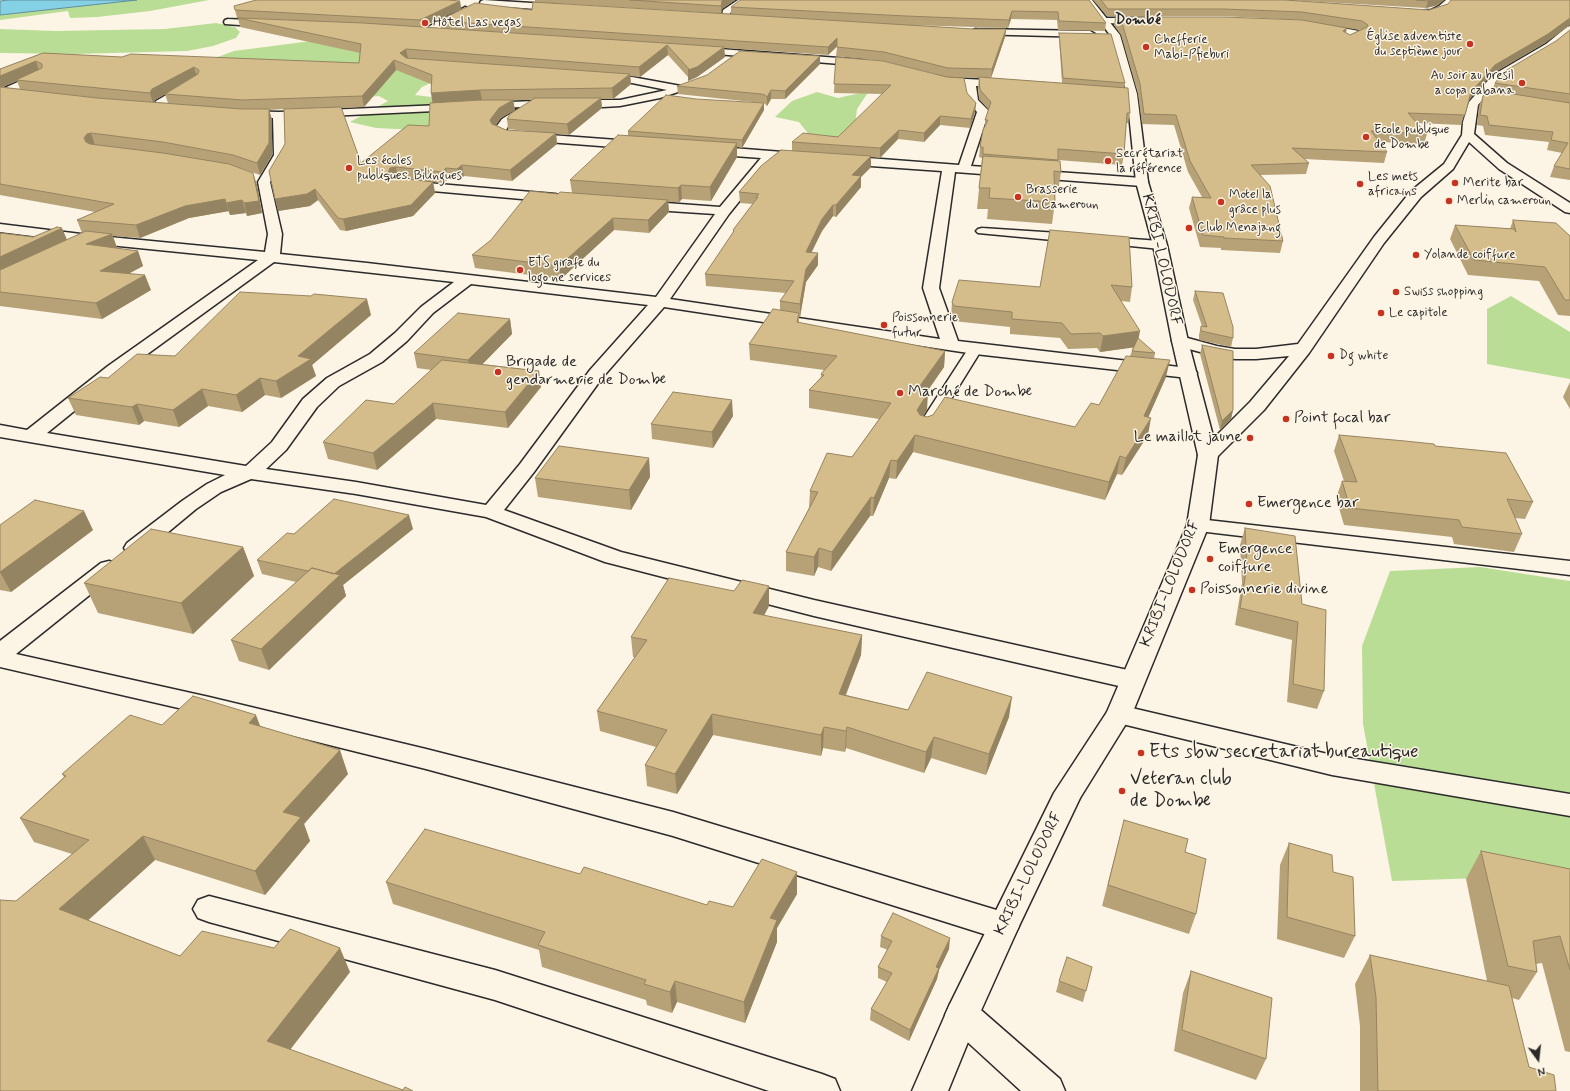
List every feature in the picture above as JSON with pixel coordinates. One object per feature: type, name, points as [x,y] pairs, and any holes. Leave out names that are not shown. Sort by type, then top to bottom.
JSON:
[{"type":"street","points":[[726,17],[726,12],[743,0]]},
{"type":"street","name":"KRIBI-LOLODORF","points":[[930,1091],[962,1015],[1003,926],[1068,793],[1118,714],[1198,525],[1208,456],[1180,341],[1160,245],[1142,182],[1128,94],[1110,28],[1088,0]]},
{"type":"street","points":[[1411,12],[1432,12],[1442,8],[1451,0]]},
{"type":"street","points":[[445,34],[418,32],[487,1],[572,9]]},
{"type":"street","points":[[964,32],[1110,28],[1152,21]]},
{"type":"street","points":[[228,22],[281,24]]},
{"type":"street","points":[[1307,25],[1360,34],[1347,39]]},
{"type":"street","points":[[1208,456],[1256,406],[1303,349],[1379,240],[1416,194],[1449,166],[1468,136],[1468,122],[1473,104],[1497,77],[1549,46],[1570,28]]},
{"type":"street","points":[[686,50],[876,64]]},
{"type":"street","points":[[727,62],[739,53]]},
{"type":"street","points":[[2,93],[40,75]]},
{"type":"street","points":[[926,76],[947,80],[1018,84]]},
{"type":"street","points":[[557,104],[614,103],[683,91],[632,80],[591,77]]},
{"type":"street","points":[[158,108],[160,103],[196,81]]},
{"type":"street","points":[[964,169],[983,111],[973,101],[970,82]]},
{"type":"street","points":[[2,93],[24,96]]},
{"type":"street","points":[[1482,95],[1496,98]]},
{"type":"street","points":[[231,114],[279,115],[415,110],[507,104],[538,104],[506,121],[499,131],[508,135],[651,146]]},
{"type":"street","points":[[143,107],[172,109]]},
{"type":"street","points":[[31,436],[114,370],[272,258],[275,234],[257,179],[280,154],[279,115]]},
{"type":"street","points":[[1468,136],[1503,166],[1570,209]]},
{"type":"street","points":[[699,149],[817,158]]},
{"type":"street","points":[[491,512],[527,468],[596,374],[660,302],[724,211],[770,155]]},
{"type":"street","points":[[832,159],[1142,182]]},
{"type":"street","points":[[949,168],[930,288],[951,345]]},
{"type":"street","points":[[398,184],[567,199]]},
{"type":"street","points":[[629,204],[724,211]]},
{"type":"street","points":[[0,228],[89,239],[468,279],[660,302],[975,349],[1188,373]]},
{"type":"street","points":[[68,250],[89,239]]},
{"type":"street","points":[[0,654],[189,505],[214,488],[250,473],[279,446],[310,403],[333,382],[376,358],[401,337],[427,310],[468,279]]},
{"type":"street","points":[[1180,341],[1215,351],[1235,354],[1256,354],[1303,349]]},
{"type":"street","points":[[0,431],[250,473],[356,488],[491,512],[613,557],[814,608],[1132,680]]},
{"type":"street","points":[[1198,525],[1570,568]]},
{"type":"street","points":[[0,659],[240,714],[433,761],[651,818],[1003,926]]},
{"type":"street","points":[[1118,714],[1332,765],[1570,805]]},
{"type":"street","points":[[209,909],[494,985],[822,1091]]},
{"type":"street","points":[[962,1015],[1047,1091]]},
{"type":"lane","points":[[982,231],[1160,245]]},
{"type":"lane","points":[[925,428],[975,349]]},
{"type":"green space","points":[[137,0],[209,0],[150,11],[97,17],[70,18],[68,11],[0,20],[0,15]]},
{"type":"green space","points":[[216,23],[235,27],[240,32],[236,38],[213,46],[187,51],[75,54],[0,53],[0,29],[56,31],[165,29]]},
{"type":"green space","points":[[342,37],[446,76],[422,87],[415,95],[449,99],[504,113],[418,130],[376,128],[350,122],[388,101],[379,96],[331,101],[204,62],[234,51]]},
{"type":"green space","points":[[869,91],[857,109],[855,126],[835,139],[814,141],[799,122],[775,117],[792,101],[817,92],[838,98]]},
{"type":"green space","points":[[1511,296],[1570,332],[1570,379],[1487,364],[1487,309]]},
{"type":"green space","points":[[1480,567],[1570,581],[1570,875],[1392,881],[1363,724],[1362,646],[1390,571]]},
{"type":"water","points":[[137,0],[0,15],[0,1]]},
{"type":"building","points":[[256,0],[460,1],[420,20],[235,10],[234,6]]},
{"type":"building","points":[[630,0],[723,0],[721,6]]},
{"type":"building","points":[[740,0],[1089,0],[1106,23],[1059,21],[1058,12],[1012,11],[1009,20],[731,7]]},
{"type":"building","points":[[1101,0],[1285,0],[1429,10],[1448,4],[1451,0],[1570,0],[1570,18],[1548,34],[1495,65],[1471,92],[1465,115],[1408,113],[1427,134],[1371,131],[1387,152],[1292,148],[1309,163],[1251,165],[1270,186],[1283,241],[1224,238],[1203,235],[1192,197],[1211,198],[1190,161],[1176,115],[1144,114],[1140,84],[1123,26],[1115,17],[1224,17],[1302,20],[1347,28],[1343,31],[1350,35],[1367,27],[1368,25],[1362,21],[1302,12],[1224,9],[1108,9]]},
{"type":"building","points":[[533,2],[973,29],[1006,29],[992,69],[948,68],[884,52],[837,47],[837,38],[828,47],[438,21],[475,3],[532,10]]},
{"type":"building","points":[[238,18],[363,23],[724,47],[697,67],[688,70],[689,69],[667,45],[639,67],[406,49],[400,53],[406,58],[630,74],[612,88],[480,90],[431,93],[432,75],[394,60],[362,96],[242,100],[165,94],[198,74],[199,70],[194,67],[152,89],[150,93],[16,80],[42,68],[42,64],[36,61],[0,76],[0,69],[43,53],[122,57],[131,54],[359,63],[361,44]]},
{"type":"building","points":[[1570,30],[1570,94],[1495,83],[1505,71],[1556,41]]},
{"type":"building","points":[[1059,33],[1111,34],[1125,83],[1063,78]]},
{"type":"building","points":[[740,51],[820,56],[785,91],[771,90],[767,97],[761,94],[677,86],[707,75]]},
{"type":"building","points":[[836,57],[883,61],[947,77],[964,78],[967,93],[976,103],[971,119],[940,116],[924,133],[899,130],[880,148],[792,142],[803,133],[838,137],[891,85],[834,84]]},
{"type":"building","points":[[979,77],[1128,88],[1130,113],[1127,113],[1124,154],[1058,149],[1058,160],[983,154],[983,147],[980,147],[983,130],[988,120],[985,120],[991,102],[980,90]]},
{"type":"building","points":[[0,87],[97,98],[242,109],[269,109],[269,143],[257,163],[233,155],[163,142],[91,133],[87,134],[84,138],[86,142],[90,144],[163,153],[229,164],[253,173],[259,201],[244,203],[242,200],[226,203],[225,199],[185,206],[136,225],[77,220],[114,204],[0,184]]},
{"type":"building","points":[[1488,90],[1570,103],[1570,169],[1554,166],[1568,143],[1551,140],[1553,132],[1489,125],[1487,116],[1480,115],[1483,96]]},
{"type":"building","points":[[666,95],[696,99],[764,103],[742,140],[628,131]]},
{"type":"building","points":[[535,98],[601,98],[567,124],[507,119],[510,114]]},
{"type":"building","points":[[513,100],[499,108],[490,120],[492,124],[506,130],[556,133],[510,170],[462,165],[457,169],[446,168],[442,172],[396,167],[390,168],[388,173],[390,177],[433,182],[411,205],[343,219],[338,218],[315,189],[307,194],[275,199],[269,171],[285,144],[284,109],[341,107],[361,163],[408,125],[429,126],[430,103]]},
{"type":"building","points":[[618,135],[737,143],[710,187],[681,185],[678,188],[570,180]]},
{"type":"building","points":[[781,150],[871,156],[852,175],[861,176],[836,205],[833,205],[822,219],[806,252],[818,253],[806,269],[800,304],[780,301],[794,281],[705,274],[734,231],[733,230],[759,194],[739,192],[761,166]]},
{"type":"building","points":[[983,156],[1060,161],[1061,172],[1054,171],[1055,202],[989,198],[990,188],[979,188]]},
{"type":"building","points":[[530,191],[668,200],[648,220],[613,218],[559,266],[472,255],[491,240]]},
{"type":"building","points":[[1513,220],[1556,223],[1570,236],[1570,300],[1565,300],[1545,267],[1474,260],[1455,225],[1514,229],[1516,232]]},
{"type":"building","points":[[57,227],[62,228],[0,257],[0,233],[33,237]]},
{"type":"building","points":[[1050,230],[1129,237],[1132,287],[1111,285],[1140,331],[1103,336],[1100,333],[1071,334],[1062,323],[1012,319],[1012,312],[954,306],[952,302],[959,280],[1040,287]]},
{"type":"building","points":[[86,231],[112,234],[86,244],[138,251],[100,271],[145,275],[96,303],[0,292],[0,270]]},
{"type":"building","points":[[1195,291],[1223,293],[1233,327],[1233,338],[1201,331],[1201,326],[1207,327]]},
{"type":"building","points":[[240,292],[311,296],[314,294],[367,299],[298,356],[311,359],[276,381],[260,378],[236,395],[202,389],[173,410],[137,404],[132,407],[68,398],[100,377],[108,378],[137,354],[175,356]]},
{"type":"building","points":[[773,309],[799,313],[797,322],[945,351],[917,390],[928,393],[917,410],[920,415],[927,417],[933,415],[945,397],[1075,427],[1091,403],[1099,405],[1126,356],[1170,360],[1144,416],[1151,418],[1126,458],[1120,456],[1109,482],[915,435],[897,461],[891,460],[874,498],[871,497],[832,552],[819,548],[814,557],[786,552],[818,492],[810,491],[827,453],[852,457],[891,403],[809,390],[824,375],[821,374],[837,356],[749,344]]},
{"type":"building","points":[[458,313],[510,319],[468,360],[414,353]]},
{"type":"building","points":[[1138,338],[1155,353],[1132,351]]},
{"type":"building","points":[[1202,345],[1233,351],[1233,410],[1222,421]]},
{"type":"building","points":[[442,360],[539,371],[505,412],[433,403],[373,453],[323,442],[366,400],[394,404]]},
{"type":"building","points":[[673,392],[732,400],[712,432],[651,424]]},
{"type":"building","points":[[1339,435],[1434,444],[1435,446],[1506,453],[1533,502],[1507,499],[1522,534],[1462,527],[1459,520],[1350,508],[1342,481],[1357,482]]},
{"type":"building","points":[[559,446],[649,458],[629,490],[535,478]]},
{"type":"building","points":[[334,499],[409,515],[334,574],[312,568],[308,571],[257,560],[287,533],[294,534]]},
{"type":"building","points":[[35,500],[84,511],[0,572],[0,525]]},
{"type":"building","points":[[1245,528],[1295,536],[1302,604],[1326,610],[1324,691],[1293,684],[1298,622],[1240,608],[1247,566]]},
{"type":"building","points":[[151,529],[243,547],[181,603],[84,583]]},
{"type":"building","points":[[312,568],[340,575],[261,649],[231,640]]},
{"type":"building","points":[[669,578],[734,591],[742,580],[769,586],[753,613],[862,635],[839,694],[908,710],[927,672],[1012,697],[989,754],[934,737],[926,752],[847,727],[846,731],[824,727],[821,735],[712,714],[675,774],[645,765],[667,730],[597,711],[647,640],[631,637]]},
{"type":"building","points":[[193,696],[256,715],[249,723],[340,750],[283,812],[301,817],[255,871],[143,836],[59,909],[180,956],[202,931],[274,948],[290,929],[340,948],[267,1041],[403,1090],[405,1087],[413,1091],[0,1091],[0,900],[16,901],[89,840],[20,818],[66,776],[62,774],[130,715],[162,725]]},
{"type":"building","points":[[1124,820],[1188,839],[1185,852],[1206,859],[1196,914],[1108,885]]},
{"type":"building","points":[[425,829],[580,874],[584,867],[707,905],[709,901],[733,907],[762,859],[797,872],[770,918],[777,920],[744,1002],[675,981],[670,992],[644,984],[646,980],[538,945],[545,932],[386,882]]},
{"type":"building","points":[[1289,843],[1332,855],[1333,872],[1353,877],[1355,936],[1287,917]]},
{"type":"building","points":[[1481,851],[1570,869],[1570,970],[1560,936],[1533,941],[1537,972],[1508,966]]},
{"type":"building","points":[[893,913],[950,938],[936,967],[939,968],[910,1030],[871,1009],[892,973],[878,967],[892,941],[881,936]]},
{"type":"building","points":[[1370,955],[1509,986],[1529,1067],[1554,1075],[1556,1091],[1378,1091],[1376,997]]},
{"type":"building","points":[[1067,957],[1092,967],[1086,991],[1059,981]]},
{"type":"building","points":[[1191,971],[1272,998],[1266,1059],[1182,1030]]},
{"type":"place","name":"Hôtel Las vegas","points":[[425,23]]},
{"type":"place","name":"Église adventiste du septième jour","points":[[1470,44]]},
{"type":"place","name":"Chefferie Mabi-Pfieburi","points":[[1146,47]]},
{"type":"place","name":"Au soir au bresil a copa cabana","points":[[1522,83]]},
{"type":"place","name":"Ecole publique de Dombe","points":[[1366,137]]},
{"type":"place","name":"Secrétariat la référence","points":[[1108,161]]},
{"type":"place","name":"Les écoles publiques. Bilingues","points":[[349,168]]},
{"type":"place","name":"Merite bar","points":[[1455,183]]},
{"type":"place","name":"Les mets africains","points":[[1360,184]]},
{"type":"place","name":"Brasserie du Cameroun","points":[[1018,197]]},
{"type":"place","name":"Merlin cameroun","points":[[1449,201]]},
{"type":"place","name":"Motel la grâce plus","points":[[1221,202]]},
{"type":"place","name":"Club Menajang","points":[[1189,228]]},
{"type":"place","name":"Yolande coiffure","points":[[1416,255]]},
{"type":"place","name":"ETS girafe du logo ne services","points":[[520,270]]},
{"type":"place","name":"Swiss shopping","points":[[1396,292]]},
{"type":"place","name":"Le capitole","points":[[1381,313]]},
{"type":"place","name":"Poissonnerie futur","points":[[884,325]]},
{"type":"place","name":"Dg white","points":[[1331,356]]},
{"type":"place","name":"Brigade de gendarmerie de Dombe","points":[[498,372]]},
{"type":"place","name":"Marché de Dombe","points":[[900,393]]},
{"type":"place","name":"Point focal bar","points":[[1286,419]]},
{"type":"place","name":"Le maillot jaune","points":[[1250,438]]},
{"type":"place","name":"Emergence bar","points":[[1249,504]]},
{"type":"place","name":"Emergence coiffure","points":[[1210,559]]},
{"type":"place","name":"Poissonnerie divine","points":[[1192,590]]},
{"type":"place","name":"Ets sbw secretariat bureautique","points":[[1141,753]]},
{"type":"place","name":"Veteran club de Dombe","points":[[1122,791]]},
{"type":"district","name":"Dombé","points":[[1138,21]]}]
